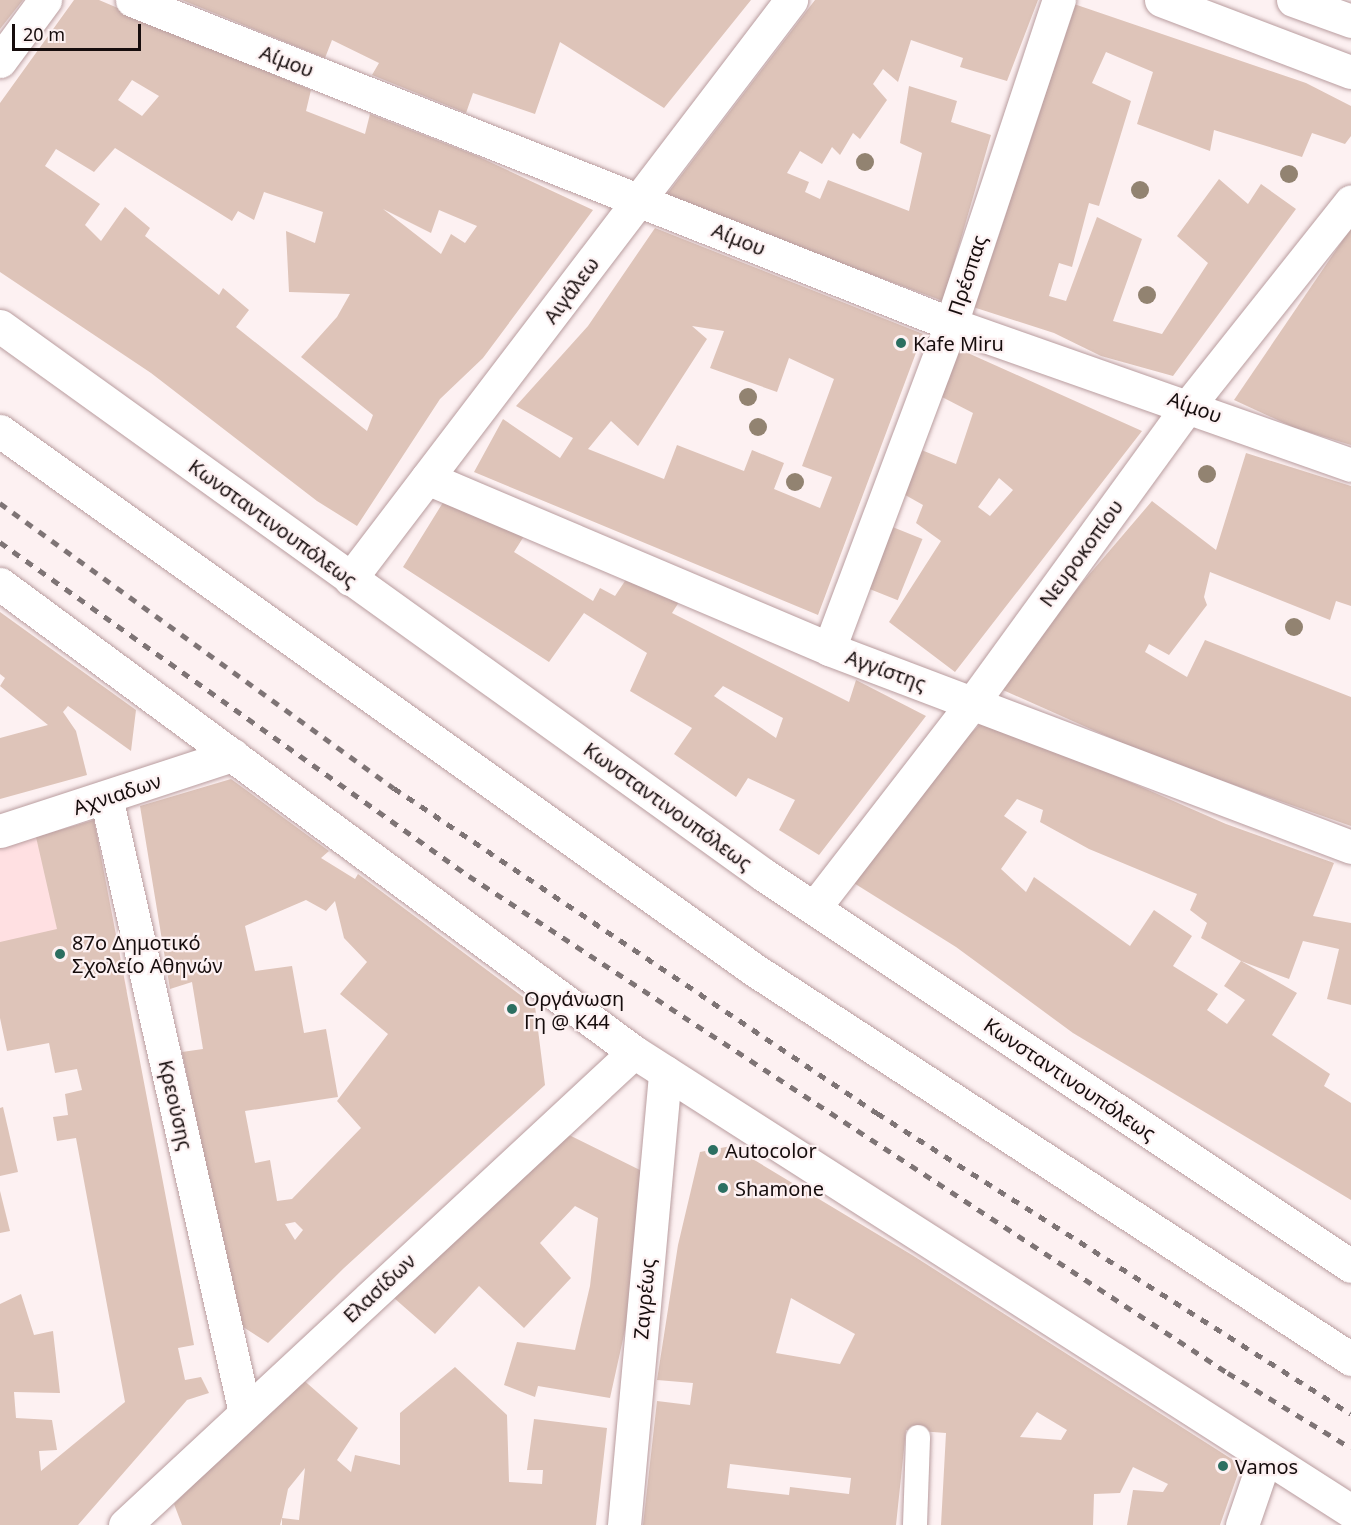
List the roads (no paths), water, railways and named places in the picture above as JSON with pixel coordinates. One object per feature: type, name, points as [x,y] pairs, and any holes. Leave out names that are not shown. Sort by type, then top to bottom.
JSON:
[{"type":"street","points":[[0,61],[45,0]]},
{"type":"street","name":"Αίμου","points":[[132,0],[951,324],[1189,405],[1351,465]]},
{"type":"street","name":"Αιγάλεω","points":[[350,579],[791,0]]},
{"type":"street","name":"Πρέσπας","points":[[830,649],[951,324],[1059,0]]},
{"type":"street","points":[[1161,0],[1351,72]]},
{"type":"street","points":[[1293,0],[1351,21]]},
{"type":"street","name":"Νευροκοπίου","points":[[814,908],[973,702],[1189,405],[1351,201]]},
{"type":"street","name":"Κωνσταντινουπόλεως","points":[[0,326],[350,579],[814,908],[1351,1266]]},
{"type":"street","points":[[0,431],[753,969],[1348,1352]]},
{"type":"street","name":"Αγγίστης","points":[[427,478],[830,649],[1351,847]]},
{"type":"street","points":[[0,584],[633,1052],[1351,1511]]},
{"type":"street","name":"Αχνιαδων","points":[[0,831],[233,755]]},
{"type":"street","name":"Κρεούσης","points":[[106,797],[245,1413]]},
{"type":"street","name":"Ελασίδων","points":[[125,1525],[633,1052]]},
{"type":"street","name":"Ζαγρέως","points":[[624,1525],[664,1072]]},
{"type":"street","points":[[1242,1525],[1265,1458]]},
{"type":"lane","points":[[915,1525],[918,1437]]},
{"type":"railway","points":[[0,503],[394,788],[877,1113],[1351,1414]]},
{"type":"railway","points":[[0,542],[469,876],[1228,1373],[1351,1448]]},
{"type":"place","name":"Kafe Miru","points":[[901,343]]},
{"type":"place","name":"87ο Δημοτικό Σχολείο Αθηνών","points":[[60,954]]},
{"type":"place","name":"Οργάνωση Γη @ Κ44","points":[[512,1009]]},
{"type":"place","name":"Autocolor","points":[[713,1150]]},
{"type":"place","name":"Shamone","points":[[723,1188]]},
{"type":"place","name":"Vamos","points":[[1223,1466]]}]
